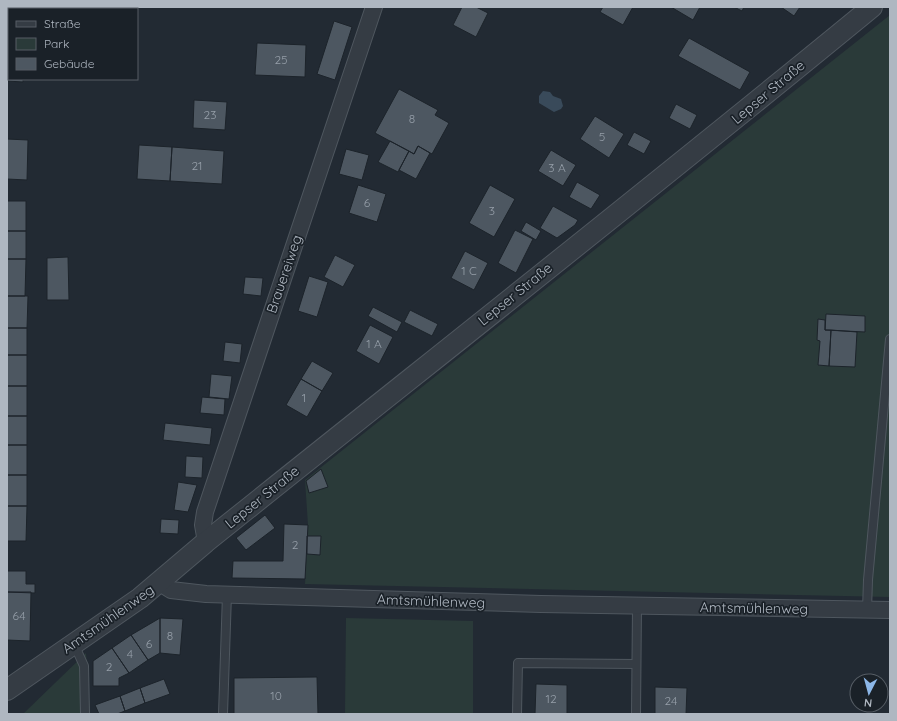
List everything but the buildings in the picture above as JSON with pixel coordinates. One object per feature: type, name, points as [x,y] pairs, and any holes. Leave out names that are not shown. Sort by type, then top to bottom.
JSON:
[{"type":"street","name":"Brauereiweg","points":[[206,542],[203,525],[204,512],[374,7]]},
{"type":"street","name":"Lepser Straße","points":[[160,583],[206,542],[555,262],[722,131],[872,7]]},
{"type":"street","name":"Amtsmühlenweg","points":[[7,690],[160,583],[171,590],[193,593],[637,606],[890,610]]},
{"type":"lane","points":[[867,610],[868,580],[890,339]]},
{"type":"lane","points":[[223,714],[227,594]]},
{"type":"lane","points":[[636,714],[637,606]]},
{"type":"lane","points":[[74,643],[84,666],[84,714]]},
{"type":"lane","points":[[517,714],[518,663],[636,664]]},
{"type":"green space","points":[[890,15],[890,597],[305,584],[308,525],[305,480]]},
{"type":"green space","points":[[346,618],[473,621],[473,714],[345,714]]},
{"type":"green space","points":[[86,653],[90,714],[23,714]]},
{"type":"water","points":[[543,91],[550,92],[553,96],[561,99],[563,106],[561,109],[554,112],[539,103],[539,96]]}]
